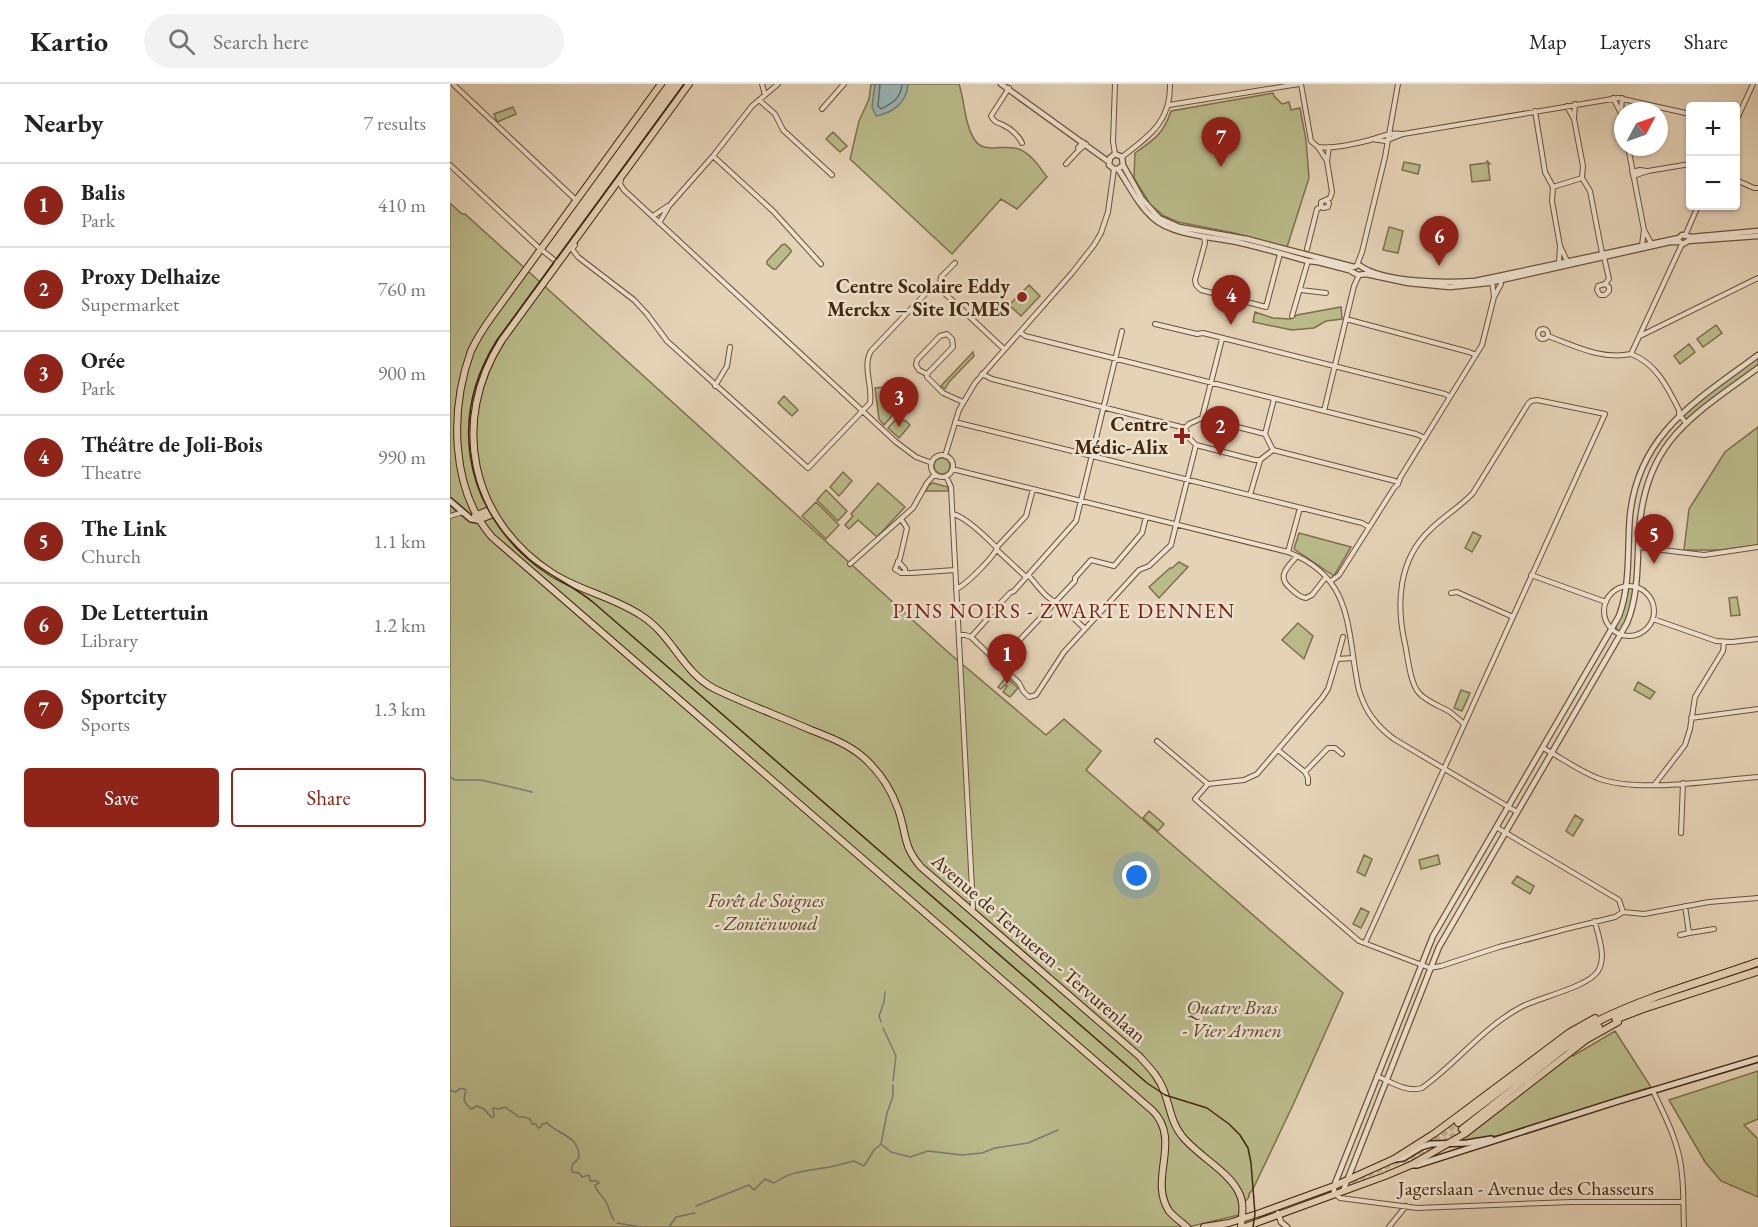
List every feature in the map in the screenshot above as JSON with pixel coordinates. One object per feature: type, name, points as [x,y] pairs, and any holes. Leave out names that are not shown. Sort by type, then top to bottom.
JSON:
[{"type":"highway","points":[[1596,1020],[1634,1002],[1654,995],[1661,996],[1758,962]]},
{"type":"highway","points":[[1617,1021],[1642,1009],[1758,971]]},
{"type":"main road","points":[[661,84],[540,249],[480,334],[471,352],[454,411],[453,442],[456,468],[468,502],[476,518],[497,542],[1153,1111],[1160,1120],[1165,1133],[1162,1192],[1178,1227]]},
{"type":"main road","points":[[580,236],[689,84]]},
{"type":"main road","name":"Avenue de Tervueren - Tervurenlaan","points":[[580,236],[494,352],[486,365],[477,391],[471,419],[473,459],[480,484],[493,511],[520,547],[538,563],[569,583],[627,607],[654,624],[691,671],[707,684],[839,742],[863,758],[888,786],[899,811],[906,843],[912,856],[921,867],[1152,1069],[1163,1089],[1172,1119],[1181,1135],[1235,1185],[1243,1205]]},
{"type":"main road","points":[[450,501],[463,512],[476,518]]},
{"type":"main road","points":[[463,512],[468,502]]},
{"type":"main road","points":[[476,518],[488,510],[493,511]]},
{"type":"main road","points":[[1596,1020],[1460,1126],[1564,1049],[1584,1036],[1617,1021]]},
{"type":"main road","points":[[1218,1227],[1347,1181],[1394,1159],[1436,1133],[1569,1032],[1596,1020]]},
{"type":"main road","points":[[1460,1140],[1586,1040],[1617,1021]]},
{"type":"main road","points":[[1411,1165],[1758,1059]]},
{"type":"main road","points":[[1394,1159],[1403,1158],[1426,1145],[1505,1137]]},
{"type":"main road","points":[[1243,1205],[1243,1227],[1385,1176],[1411,1165],[1449,1143]]},
{"type":"main road","points":[[1243,1205],[1253,1215]]},
{"type":"main road","points":[[1171,1214],[1187,1227]]},
{"type":"main road","points":[[1204,1227],[1229,1223]]},
{"type":"street","points":[[762,84],[765,95]]},
{"type":"street","points":[[659,222],[669,206],[759,100],[778,84]]},
{"type":"street","points":[[822,110],[844,84]]},
{"type":"street","points":[[1003,84],[1103,156],[1112,158],[1122,157],[1155,130],[1169,105],[1170,84]]},
{"type":"street","points":[[1115,84],[1112,158],[1116,169],[1141,205],[1156,221],[1175,230],[1245,244],[1308,261],[1417,281],[1454,282],[1496,279],[1642,244],[1758,233]]},
{"type":"street","points":[[1169,105],[1300,84],[1311,141],[1327,161]]},
{"type":"street","points":[[1324,411],[1390,133],[1398,84]]},
{"type":"street","points":[[1740,112],[1753,84]]},
{"type":"street","points":[[453,86],[576,200]]},
{"type":"street","points":[[1009,89],[991,116],[994,122],[1004,125],[1022,142]]},
{"type":"street","points":[[1372,139],[1388,140],[1403,134],[1613,98],[1622,98],[1686,113]]},
{"type":"street","points":[[1613,98],[1615,102]]},
{"type":"street","points":[[1622,98],[1622,102]]},
{"type":"street","points":[[759,100],[775,114],[783,130],[832,175]]},
{"type":"street","points":[[1575,104],[1574,119],[1583,166],[1582,178],[1590,191],[1609,279],[1605,284]]},
{"type":"street","points":[[1567,106],[1574,119]]},
{"type":"street","points":[[1534,111],[1545,172],[1553,187],[1552,201],[1560,246],[1559,263]]},
{"type":"street","points":[[1317,147],[1372,139],[1390,133],[1403,134]]},
{"type":"street","points":[[1066,164],[1084,143]]},
{"type":"street","points":[[1307,249],[1317,209],[1321,207],[1321,202],[1330,198],[1332,192],[1327,161],[1329,147]]},
{"type":"street","points":[[712,156],[773,211],[821,264]]},
{"type":"street","points":[[1630,156],[1644,230],[1651,243]]},
{"type":"street","points":[[1122,157],[1123,165],[1148,207],[1159,218],[1167,222],[1179,227],[1215,232],[1277,246],[1358,271]]},
{"type":"street","points":[[450,165],[558,263],[562,263],[569,255],[578,257]]},
{"type":"street","points":[[945,456],[963,402],[982,374],[1090,252],[1106,220],[1116,169],[1123,165]]},
{"type":"street","points":[[1633,174],[1686,165]]},
{"type":"street","points":[[622,175],[620,184],[624,190],[906,450],[932,464]]},
{"type":"street","points":[[1113,179],[1116,176],[1123,176]]},
{"type":"street","points":[[1553,187],[1582,178]]},
{"type":"street","points":[[1740,182],[1754,189],[1758,188]]},
{"type":"street","points":[[608,196],[616,190],[624,190]]},
{"type":"street","points":[[653,216],[669,206]]},
{"type":"street","points":[[1631,354],[1696,210]]},
{"type":"street","points":[[1689,226],[1693,234],[1698,237]]},
{"type":"street","points":[[1642,244],[1644,230]]},
{"type":"street","points":[[1496,279],[1567,261],[1683,239],[1758,233]]},
{"type":"street","points":[[1203,235],[1205,243],[1195,280],[1198,288],[1266,307],[1280,254]]},
{"type":"street","points":[[580,236],[572,249],[578,257],[634,300],[667,341],[806,467],[811,465],[870,403],[868,361],[871,351],[929,290],[939,288]]},
{"type":"street","points":[[1670,242],[1678,252]]},
{"type":"street","points":[[1560,246],[1567,261]]},
{"type":"street","points":[[1292,316],[1308,261]]},
{"type":"street","points":[[956,263],[941,277],[938,283],[939,288],[1004,349]]},
{"type":"street","points":[[1640,336],[1758,278]]},
{"type":"street","points":[[1494,297],[1501,284],[1496,279]]},
{"type":"street","points":[[1330,581],[1339,575],[1476,356],[1484,337],[1496,279]]},
{"type":"street","points":[[1300,290],[1326,293]]},
{"type":"street","points":[[1346,319],[1469,352],[1476,356]]},
{"type":"street","points":[[1155,324],[1197,334],[1203,333],[1445,393],[1450,397]]},
{"type":"street","points":[[971,637],[1076,521],[1122,331]]},
{"type":"street","points":[[1020,332],[1025,336],[1425,438]]},
{"type":"street","points":[[927,374],[953,347],[949,335],[940,336],[917,360],[917,368],[927,374],[927,377],[943,393],[963,402]]},
{"type":"street","points":[[1548,336],[1597,354],[1609,356],[1631,354],[1649,365],[1664,382],[1686,423]]},
{"type":"street","points":[[1202,418],[1222,339]]},
{"type":"street","points":[[716,386],[727,366],[730,347]]},
{"type":"street","points":[[1334,1194],[1334,1186],[1433,936],[1612,630],[1623,607],[1633,498],[1641,472],[1659,438],[1680,415],[1758,356]]},
{"type":"street","points":[[1343,1191],[1430,968],[1447,932],[1630,615],[1636,587],[1642,506],[1648,481],[1666,446],[1686,423],[1758,368]]},
{"type":"street","points":[[982,374],[998,381],[1185,428],[1196,445],[1260,460]]},
{"type":"street","points":[[1275,399],[1265,434],[1273,450],[1395,481],[1400,478]]},
{"type":"street","points":[[1365,943],[1605,414],[1537,400],[1531,401],[1473,493],[1430,530],[1407,562],[1400,592],[1400,621],[1414,683],[1421,695],[1464,724]]},
{"type":"street","points":[[1185,428],[1202,418],[1265,434]]},
{"type":"street","points":[[955,422],[1362,523],[1369,527]]},
{"type":"street","points":[[959,635],[965,634],[971,637],[1020,683],[1025,694],[1033,696],[1037,693],[1064,652],[1138,570],[1151,564],[1171,545],[1196,445]]},
{"type":"street","points":[[1250,495],[1260,460],[1273,450]]},
{"type":"street","points":[[939,456],[945,456],[951,461],[952,469],[946,476],[940,477],[932,471],[932,464],[939,456]]},
{"type":"street","points":[[952,469],[1288,552],[1312,564],[1330,581],[1346,612],[1360,693],[1366,709],[1377,724],[1394,740],[1517,812]]},
{"type":"street","points":[[850,564],[913,508],[927,483],[935,474]]},
{"type":"street","points":[[946,476],[951,487],[956,570],[973,908],[971,910]]},
{"type":"street","points":[[1394,488],[1395,481]]},
{"type":"street","points":[[956,589],[965,584],[1026,516],[1033,489]]},
{"type":"street","points":[[1288,552],[1300,508]]},
{"type":"street","points":[[450,516],[463,512]]},
{"type":"street","points":[[952,514],[958,514],[974,527],[1026,577],[1029,576],[1054,603],[1058,603],[1085,629]]},
{"type":"street","points":[[998,663],[1091,560],[1114,566],[1142,533],[1146,517]]},
{"type":"street","points":[[901,519],[908,528],[895,569],[901,573],[956,570]]},
{"type":"street","points":[[1628,546],[1704,555],[1758,547]]},
{"type":"street","points":[[1297,556],[1284,572],[1283,578],[1285,583],[1301,597],[1306,598],[1312,595],[1326,577]]},
{"type":"street","points":[[898,561],[908,573]]},
{"type":"street","points":[[1531,575],[1606,602]]},
{"type":"street","points":[[1626,586],[1636,587],[1650,597],[1654,610],[1653,619],[1646,630],[1628,636],[1612,630],[1604,616],[1606,602],[1611,593],[1617,589],[1626,586]]},
{"type":"street","points":[[1451,593],[1457,592],[1513,617]]},
{"type":"street","points":[[1653,619],[1707,639],[1724,642],[1758,639]]},
{"type":"street","points":[[1343,637],[1328,689],[1323,698],[1257,774],[1244,780],[1208,784],[1195,800],[1359,941],[1430,968],[1617,916],[1623,912],[1648,913],[1684,906],[1758,898]]},
{"type":"street","points":[[1655,784],[1685,745],[1695,697],[1723,651],[1724,642]]},
{"type":"street","points":[[1337,659],[1353,658]]},
{"type":"street","points":[[1691,718],[1758,709]]},
{"type":"street","points":[[1452,714],[1467,718]]},
{"type":"street","points":[[1157,741],[1208,784]]},
{"type":"street","points":[[1543,747],[1599,778],[1622,784],[1683,783],[1757,777],[1758,783]]},
{"type":"street","points":[[1305,772],[1328,748],[1335,748],[1342,754]]},
{"type":"street","points":[[1278,750],[1305,772],[1308,783]]},
{"type":"street","points":[[1681,833],[1683,783]]},
{"type":"street","points":[[1496,827],[1619,900],[1623,912]]},
{"type":"street","points":[[1684,906],[1689,933]]},
{"type":"street","points":[[1377,1076],[1410,1089],[1422,1088],[1506,1017],[1523,1006],[1590,978],[1599,969],[1602,957],[1595,921]]},
{"type":"street","points":[[1680,935],[1714,929]]},
{"type":"street","points":[[1394,1034],[1403,1037]]},
{"type":"street","points":[[1653,1091],[1665,1114],[1676,1144],[1682,1174],[1684,1227]]},
{"type":"street","points":[[1348,1150],[1358,1154]]},
{"type":"street","points":[[1354,1164],[1360,1171],[1374,1169]]},
{"type":"street","name":"Jagerslaan - Avenue des Chasseurs","points":[[1334,1194],[1340,1198],[1417,1208],[1572,1202],[1683,1202]]},
{"type":"street","points":[[1389,1227],[1406,1206]]},
{"type":"street","points":[[1276,1207],[1281,1222],[1287,1227]]},
{"type":"green space","points":[[871,84],[959,84],[968,126],[978,144],[989,148],[1009,147],[1021,150],[1032,158],[1047,177],[1017,209],[1001,199],[952,254],[850,159],[859,121],[869,99]]},
{"type":"green space","points":[[1273,93],[1282,104],[1289,102],[1291,110],[1300,108],[1306,140],[1309,178],[1287,247],[1178,222],[1164,216],[1150,204],[1134,178],[1135,153],[1158,135],[1171,111]]},
{"type":"green space","points":[[513,107],[516,114],[497,122],[494,114]]},
{"type":"green space","points":[[833,132],[847,146],[840,152],[826,139]]},
{"type":"green space","points":[[1487,161],[1490,164],[1488,164],[1490,180],[1472,182],[1470,165]]},
{"type":"green space","points":[[1404,162],[1420,165],[1418,174],[1402,170]]},
{"type":"green space","name":"Forêt de Soignes - Zoniënwoud","points":[[450,203],[465,214],[949,653],[1046,735],[1064,719],[1101,751],[1086,770],[1343,993],[1253,1189],[1240,1207],[1239,1215],[1188,1227],[450,1227]]},
{"type":"green space","points":[[1389,227],[1403,231],[1398,253],[1383,250]]},
{"type":"green space","points":[[785,244],[791,252],[776,269],[773,269],[767,261]]},
{"type":"green space","points":[[1029,285],[1040,296],[1021,316],[1009,305]]},
{"type":"green space","points":[[1341,307],[1342,319],[1326,321],[1314,328],[1292,330],[1253,322],[1255,312],[1273,318],[1290,319],[1297,315]]},
{"type":"green space","points":[[1716,325],[1722,333],[1703,347],[1697,339]]},
{"type":"green space","points":[[1689,344],[1695,352],[1680,364],[1674,356]]},
{"type":"green space","points":[[973,352],[974,356],[945,389],[941,386]]},
{"type":"green space","points":[[1758,357],[1758,367],[1688,420],[1683,416],[1683,413]]},
{"type":"green space","points":[[886,387],[901,400],[902,404],[884,425],[879,419],[875,388]]},
{"type":"green space","points":[[784,396],[798,410],[792,416],[778,403]]},
{"type":"green space","points":[[900,415],[901,420],[910,425],[899,438],[888,428]]},
{"type":"green space","points":[[1758,427],[1758,545],[1721,550],[1684,550],[1689,509],[1725,452]]},
{"type":"green space","points":[[942,458],[948,460],[950,466],[948,472],[942,474],[936,472],[934,466],[936,460]]},
{"type":"green space","points":[[843,472],[852,481],[839,496],[830,487]]},
{"type":"green space","points":[[878,483],[905,507],[877,537],[858,520],[849,529],[845,525],[853,516],[851,514]]},
{"type":"green space","points":[[933,483],[948,487],[948,491],[926,491]]},
{"type":"green space","points":[[826,490],[847,511],[838,521],[817,500]]},
{"type":"green space","points":[[816,502],[839,525],[826,539],[802,516]]},
{"type":"green space","points":[[1473,532],[1481,536],[1472,552],[1465,548]]},
{"type":"green space","points":[[1299,533],[1351,547],[1334,576],[1294,549]]},
{"type":"green space","points":[[1179,562],[1188,567],[1159,598],[1149,587]]},
{"type":"green space","points":[[1629,588],[1634,589],[1634,598],[1622,631],[1619,631],[1616,627]]},
{"type":"green space","points":[[1737,597],[1740,615],[1731,616],[1729,598]]},
{"type":"green space","points":[[1298,623],[1313,636],[1304,659],[1282,640]]},
{"type":"green space","points":[[1006,677],[1018,688],[1010,697],[1003,692],[1007,686],[1001,689],[998,687]]},
{"type":"green space","points":[[1638,682],[1655,692],[1650,699],[1634,690]]},
{"type":"green space","points":[[1461,690],[1470,693],[1462,711],[1454,708]]},
{"type":"green space","points":[[1149,811],[1164,824],[1158,831],[1143,818]]},
{"type":"green space","points":[[1575,815],[1583,820],[1573,836],[1566,831]]},
{"type":"green space","points":[[1364,855],[1372,859],[1365,876],[1357,872]]},
{"type":"green space","points":[[1438,855],[1440,864],[1421,869],[1419,860]]},
{"type":"green space","points":[[1517,876],[1534,886],[1530,894],[1512,883]]},
{"type":"green space","points":[[1361,908],[1369,912],[1361,928],[1353,924]]},
{"type":"green space","points":[[1615,1031],[1651,1087],[1501,1135],[1461,1141],[1571,1054],[1573,1056]]},
{"type":"green space","points":[[1758,1071],[1758,1119],[1744,1125],[1758,1139],[1758,1197],[1721,1181],[1705,1162],[1669,1100]]},
{"type":"water","points":[[875,84],[908,84],[905,96],[898,106],[876,116],[872,107]]},
{"type":"waterway","points":[[450,777],[455,780],[481,780],[532,792]]},
{"type":"waterway","points":[[881,1022],[879,1016],[885,992]]},
{"type":"waterway","points":[[883,1028],[896,1056],[893,1081]]},
{"type":"waterway","points":[[696,1206],[749,1185],[754,1190],[765,1179],[774,1183],[794,1173],[854,1161],[864,1166],[874,1150],[881,1144],[893,1096],[893,1085]]},
{"type":"waterway","points":[[450,1090],[455,1092],[461,1089],[466,1090],[464,1101],[468,1106],[471,1109],[477,1106],[484,1109],[492,1118],[493,1108],[505,1107],[519,1117],[530,1119],[532,1124],[536,1124],[538,1128],[547,1123],[572,1140],[578,1150],[579,1158],[572,1165],[572,1172],[579,1173],[582,1177],[589,1175],[590,1181],[599,1183],[595,1185],[596,1188],[606,1202],[614,1220]]},
{"type":"waterway","points":[[881,1144],[891,1152],[910,1157],[928,1151],[962,1155],[1028,1143],[1058,1130]]},
{"type":"waterway","points":[[669,1227],[676,1217],[695,1213]]},
{"type":"waterway","points":[[617,1223],[641,1227]]},
{"type":"tunnel","points":[[1427,1145],[1458,1123]]},
{"type":"tunnel","points":[[1404,1165],[1462,1129]]},
{"type":"tunnel","points":[[1343,1185],[1405,1158]]},
{"type":"tram line","points":[[684,84],[497,340],[482,369],[473,398],[469,427],[470,456],[477,484],[489,511],[506,536],[529,559],[594,603],[1147,1083],[1165,1095],[1207,1108],[1229,1124],[1248,1148],[1255,1214],[1253,1227]]},
{"type":"place","name":"Sportcity","points":[[1221,167]]},
{"type":"place","name":"De Lettertuin","points":[[1439,266]]},
{"type":"place","name":"Centre Scolaire Eddy Merckx – Site ICMES","points":[[1022,297]]},
{"type":"place","name":"Théâtre de Joli-Bois","points":[[1231,325]]},
{"type":"place","name":"Orée","points":[[899,427]]},
{"type":"place","name":"Centre Médic-Alix","points":[[1182,436]]},
{"type":"place","name":"Proxy Delhaize","points":[[1220,456]]},
{"type":"place","name":"The Link","points":[[1654,564]]},
{"type":"place","name":"Balis","points":[[1007,684]]},
{"type":"district","name":"PINS NOIRS - ZWARTE DENNEN","points":[[1064,610]]},
{"type":"park label","name":"Quatre Bras - Vier Armen","points":[[1232,1018]]}]
